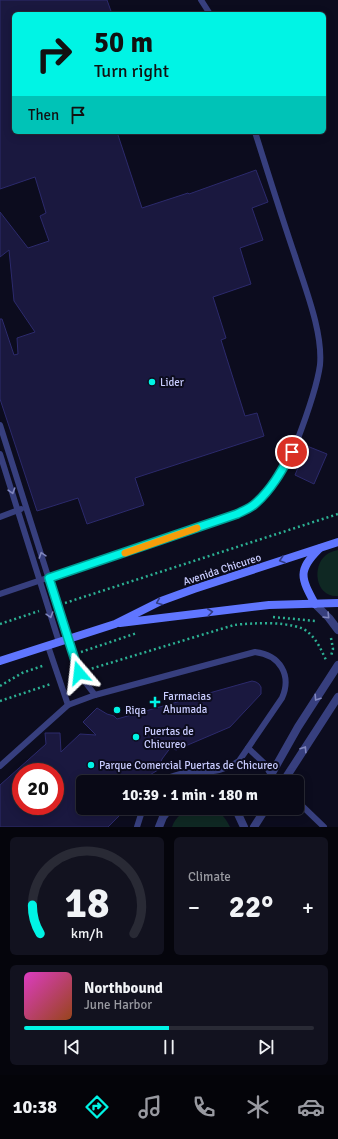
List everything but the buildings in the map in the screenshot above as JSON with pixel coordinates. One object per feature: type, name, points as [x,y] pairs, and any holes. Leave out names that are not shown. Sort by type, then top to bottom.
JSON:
[{"type":"main road","name":"Avenida Chicureo","points":[[116,624],[138,612],[168,599],[338,542]]},
{"type":"main road","points":[[315,604],[306,587],[304,572],[308,560],[319,548]]},
{"type":"main road","name":"Avenida Chicureo","points":[[0,661],[116,624],[269,605],[338,603]]},
{"type":"street","points":[[315,604],[329,618],[338,630]]},
{"type":"street","points":[[271,775],[298,727],[337,668]]},
{"type":"street","points":[[288,775],[338,697]]},
{"type":"street","points":[[159,827],[165,815]]},
{"type":"street","points":[[238,815],[244,827]]},
{"type":"street","points":[[254,827],[262,815]]},
{"type":"lane","points":[[201,0],[209,12]]},
{"type":"lane","points":[[0,594],[237,514],[255,504],[268,491],[280,474],[292,452],[312,396],[320,365],[319,346],[309,298],[256,134]]},
{"type":"lane","points":[[0,425],[79,673],[95,696]]},
{"type":"lane","points":[[0,454],[58,642]]},
{"type":"lane","points":[[0,517],[26,507]]},
{"type":"lane","points":[[48,646],[68,705]]},
{"type":"lane","points":[[0,766],[68,705],[95,696],[255,652],[270,656],[281,666],[286,679],[286,685],[282,698],[239,761],[229,767],[219,770],[184,772],[175,775]]},
{"type":"lane","points":[[248,748],[265,764],[268,775]]},
{"type":"lane","points":[[304,808],[324,827]]},
{"type":"lane","points":[[137,827],[140,815]]},
{"type":"path","points":[[58,605],[338,514]]},
{"type":"path","points":[[0,624],[48,608]]},
{"type":"path","points":[[272,617],[317,621]]},
{"type":"path","points":[[79,673],[234,625],[277,623],[303,628],[309,633],[321,649],[327,661],[337,668]]},
{"type":"path","points":[[74,655],[143,631]]},
{"type":"path","points":[[330,635],[333,649],[332,658]]},
{"type":"path","points":[[0,686],[22,673],[53,662]]},
{"type":"path","points":[[0,701],[59,681]]},
{"type":"green space","points":[[338,550],[338,596],[325,592],[318,581],[317,574],[321,560],[326,555]]},
{"type":"green space","points":[[180,815],[222,815],[230,827],[172,827],[175,820]]},
{"type":"slow traffic","points":[[125,553],[197,528]]},
{"type":"place","name":"Lider","points":[[152,382]]},
{"type":"place","name":"Farmacias Ahumada","points":[[155,702]]},
{"type":"place","name":"Riqa","points":[[117,710]]},
{"type":"place","name":"Puertas de Chicureo","points":[[136,737]]},
{"type":"place","name":"Parque Comercial Puertas de Chicureo","points":[[91,765]]},
{"type":"route","points":[[79,673],[49,578],[237,514],[255,504],[268,491],[280,474],[292,452]]}]
